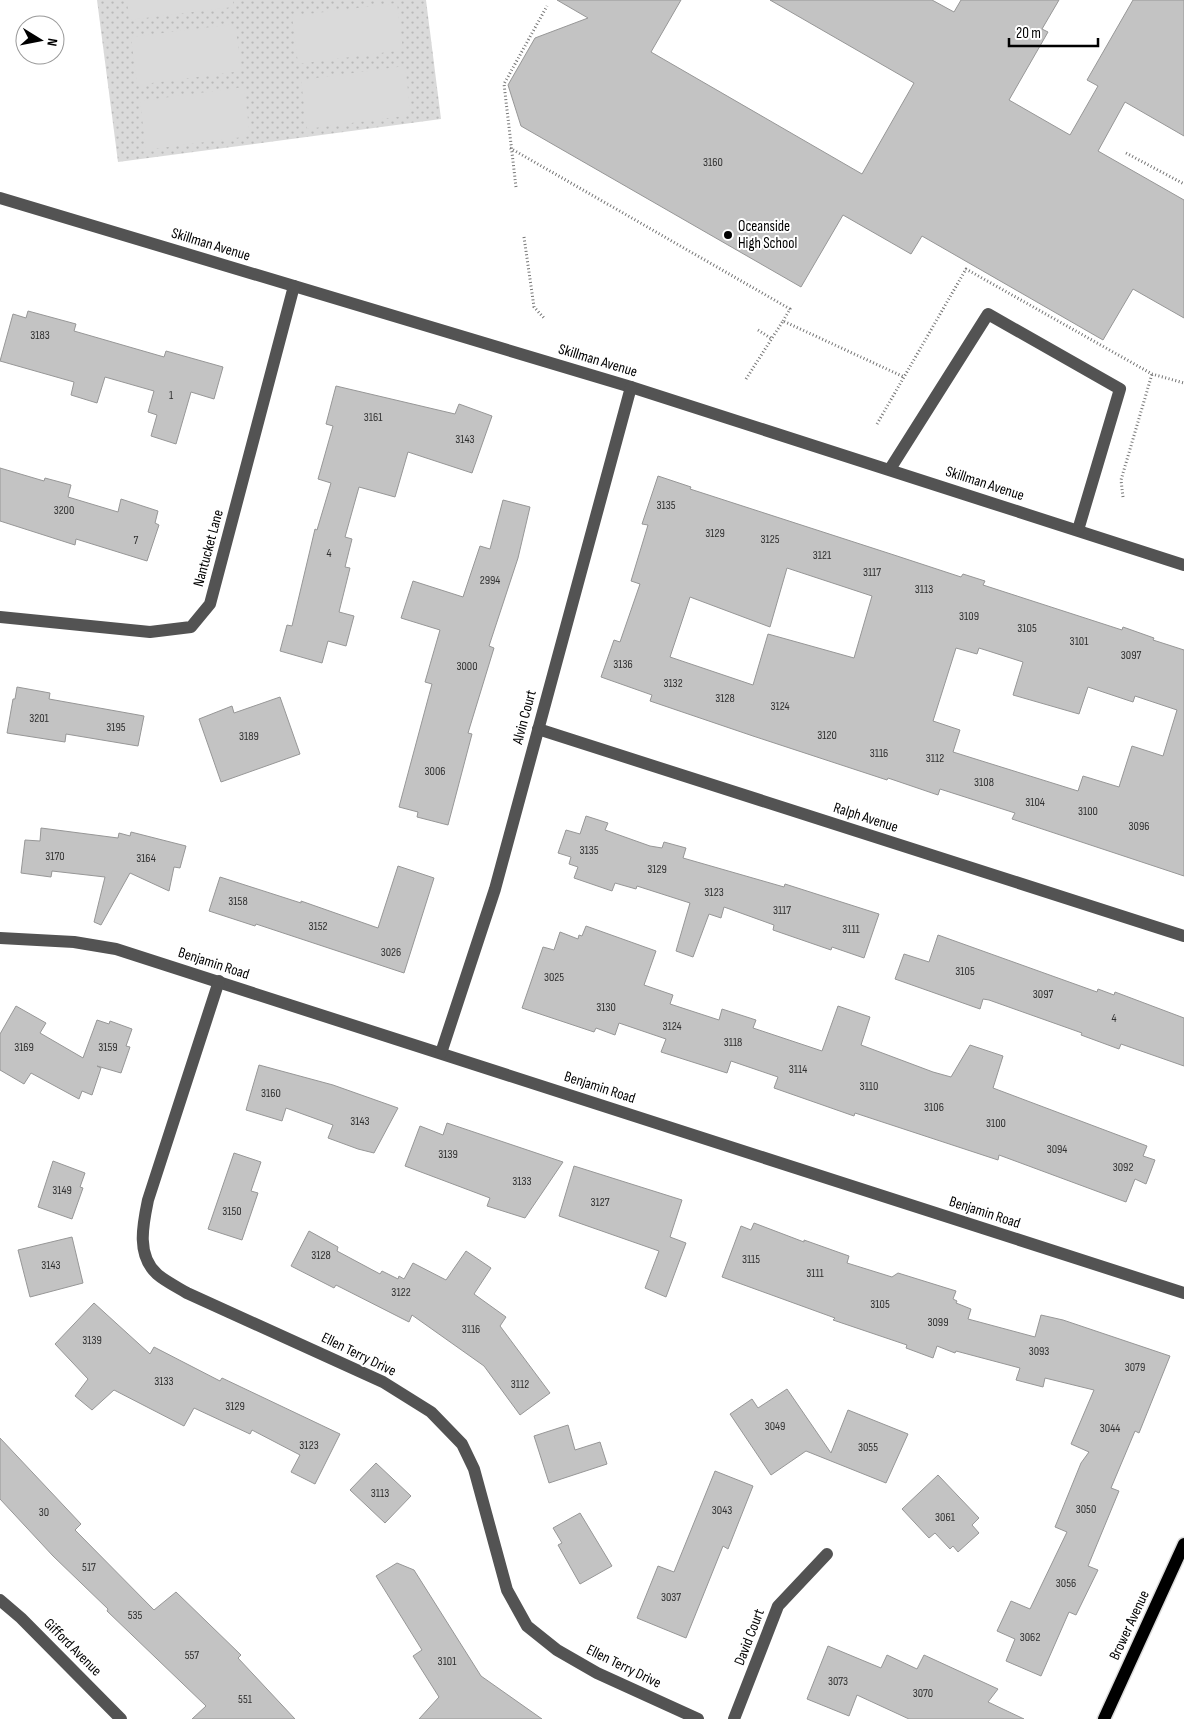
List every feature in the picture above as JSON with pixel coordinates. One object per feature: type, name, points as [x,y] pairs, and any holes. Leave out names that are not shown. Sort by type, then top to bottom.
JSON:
[{"type":"main road","name":"Brower Avenue","points":[[1104,1719],[1184,1544]]},
{"type":"street","name":"Skillman Avenue","points":[[0,198],[631,387],[1184,565]]},
{"type":"street","name":"Nantucket Lane","points":[[0,617],[150,632],[191,627],[210,604],[294,286]]},
{"type":"street","points":[[890,469],[988,314],[1120,389],[1078,530]]},
{"type":"street","name":"Alvin Court","points":[[441,1053],[495,888],[631,387]]},
{"type":"street","name":"Ralph Avenue","points":[[538,729],[1184,936]]},
{"type":"street","name":"Benjamin Road","points":[[0,938],[74,942],[116,949],[1184,1294]]},
{"type":"street","name":"Ellen Terry Drive","points":[[218,982],[148,1200],[141,1232],[148,1262],[157,1274],[187,1293],[383,1382],[431,1412],[462,1444],[474,1469],[507,1590],[527,1626],[558,1650],[597,1673],[698,1719]]},
{"type":"street","name":"David Court","points":[[734,1719],[778,1606],[827,1554]]},
{"type":"street","name":"Gifford Avenue","points":[[0,1600],[22,1618],[121,1719]]},
{"type":"path","points":[[516,187],[504,84],[547,6]]},
{"type":"path","points":[[510,148],[790,308],[746,380]]},
{"type":"path","points":[[1126,153],[1184,184]]},
{"type":"path","points":[[524,237],[534,307],[544,318]]},
{"type":"path","points":[[877,424],[966,268],[1152,374],[1184,383]]},
{"type":"path","points":[[783,321],[904,377]]},
{"type":"path","points":[[758,330],[772,338]]},
{"type":"path","points":[[1123,497],[1121,480],[1152,374]]},
{"type":"shaded area","points":[[97,0],[426,0],[441,119],[118,162]]},
{"type":"shaded area","points":[[127,0],[233,0],[233,7],[129,20]]},
{"type":"shaded area","points":[[397,3],[403,50],[298,64],[292,16]]},
{"type":"shaded area","points":[[235,24],[242,71],[137,85],[131,37]]},
{"type":"shaded area","points":[[405,66],[411,115],[307,129],[301,80]]},
{"type":"shaded area","points":[[244,87],[250,136],[146,150],[140,101]]},
{"type":"building","points":[[557,0],[681,0],[651,52],[862,174],[914,83],[770,0],[932,0],[954,12],[961,0],[1059,0],[1042,29],[1048,32],[1009,100],[1070,135],[1098,86],[1087,80],[1133,0],[1184,0],[1184,136],[1125,102],[1098,151],[1184,200],[1184,318],[1133,289],[1103,340],[922,236],[911,254],[843,215],[801,287],[521,126],[508,85],[535,38],[588,18]]},
{"type":"building","points":[[28,311],[76,324],[74,331],[164,357],[166,351],[223,367],[214,399],[191,392],[176,444],[151,436],[157,415],[148,412],[154,391],[105,377],[97,403],[71,395],[74,382],[0,361],[13,314],[26,318]]},
{"type":"building","points":[[336,386],[455,414],[459,404],[492,416],[472,473],[408,452],[395,497],[359,487],[345,537],[352,539],[345,567],[350,568],[339,612],[354,616],[346,646],[328,641],[322,663],[280,651],[287,625],[292,626],[315,529],[317,530],[331,483],[318,479],[333,426],[326,424]]},
{"type":"building","points":[[0,468],[44,481],[45,478],[71,485],[68,497],[118,512],[121,499],[158,511],[155,523],[159,525],[147,561],[76,539],[75,545],[0,521]]},
{"type":"building","points":[[658,476],[691,487],[690,489],[961,577],[963,574],[985,581],[983,585],[1122,630],[1123,627],[1154,638],[1153,640],[1184,650],[1184,876],[1012,819],[1015,813],[940,789],[938,795],[888,778],[887,780],[650,701],[652,695],[601,677],[614,640],[620,642],[640,584],[631,581],[648,525],[642,524]],"holes":[[[787,568],[872,596],[854,658],[768,634],[753,685],[670,657],[690,597],[770,627]],[[956,648],[977,654],[979,648],[1023,662],[1013,695],[1079,714],[1088,687],[1133,702],[1135,696],[1177,710],[1163,756],[1132,746],[1119,787],[1083,776],[1078,791],[953,752],[960,730],[933,721]]]},
{"type":"building","points":[[503,500],[530,507],[518,558],[489,646],[494,648],[468,733],[472,734],[448,825],[417,817],[418,812],[399,807],[432,684],[425,682],[440,630],[401,618],[413,581],[463,597],[480,546],[490,549]]},
{"type":"building","points":[[17,687],[50,693],[49,699],[144,716],[138,746],[66,734],[65,742],[7,733]]},
{"type":"building","points":[[280,697],[300,754],[221,782],[199,719],[232,706],[234,713]]},
{"type":"building","points":[[586,816],[608,823],[605,830],[650,846],[662,848],[664,842],[686,848],[683,858],[784,887],[785,884],[879,914],[864,958],[832,947],[831,950],[773,930],[774,925],[724,907],[721,918],[709,914],[693,957],[676,951],[690,903],[637,886],[636,889],[615,883],[612,891],[574,878],[578,867],[569,864],[571,857],[558,853],[566,830],[580,834]]},
{"type":"building","points":[[41,828],[118,838],[119,833],[130,836],[131,832],[186,846],[180,868],[174,867],[169,891],[130,873],[101,925],[94,922],[105,877],[52,871],[51,877],[21,873],[25,840],[40,841]]},
{"type":"building","points":[[398,866],[434,878],[404,973],[256,924],[255,926],[209,911],[220,877],[301,903],[301,901],[378,928]]},
{"type":"building","points":[[586,926],[656,951],[644,985],[673,995],[670,1004],[719,1020],[722,1009],[756,1020],[753,1028],[822,1051],[838,1006],[870,1017],[861,1045],[933,1072],[951,1077],[970,1045],[1003,1056],[993,1088],[1147,1146],[1143,1156],[1155,1160],[1146,1184],[1135,1179],[1126,1202],[999,1155],[998,1160],[855,1113],[854,1116],[774,1088],[778,1077],[731,1061],[727,1073],[661,1052],[666,1039],[619,1023],[615,1035],[596,1028],[594,1032],[522,1008],[543,947],[554,950],[560,932],[578,939],[579,935],[582,936]]},
{"type":"building","points":[[938,935],[1097,992],[1098,989],[1114,995],[1115,992],[1184,1018],[1184,1066],[1121,1044],[1119,1049],[1081,1035],[1082,1033],[989,1000],[983,999],[980,1009],[895,979],[904,954],[929,962]]},
{"type":"building","points":[[16,1006],[46,1023],[40,1033],[83,1058],[97,1020],[109,1024],[110,1021],[132,1029],[126,1046],[130,1047],[121,1073],[97,1066],[101,1068],[92,1095],[82,1091],[79,1099],[31,1073],[24,1084],[0,1070],[0,1034]]},
{"type":"building","points":[[259,1065],[333,1085],[398,1108],[374,1153],[358,1149],[328,1138],[333,1125],[286,1108],[282,1121],[246,1110]]},
{"type":"building","points":[[447,1123],[563,1162],[525,1218],[487,1206],[490,1198],[405,1166],[420,1126],[443,1135]]},
{"type":"building","points":[[234,1153],[261,1162],[251,1191],[258,1193],[242,1240],[208,1229]]},
{"type":"building","points":[[53,1161],[85,1173],[80,1187],[83,1188],[72,1219],[38,1207]]},
{"type":"building","points":[[574,1166],[682,1200],[670,1237],[686,1243],[666,1297],[645,1288],[659,1251],[559,1216]]},
{"type":"building","points":[[754,1223],[804,1242],[804,1240],[849,1256],[847,1263],[892,1277],[898,1273],[956,1291],[953,1299],[957,1301],[956,1303],[971,1309],[968,1319],[1035,1337],[1041,1315],[1063,1320],[1170,1356],[1139,1433],[1135,1431],[1111,1488],[1119,1491],[1088,1566],[1098,1570],[1076,1615],[1069,1612],[1041,1676],[1006,1661],[1015,1639],[997,1631],[1011,1601],[1030,1609],[1067,1532],[1055,1527],[1081,1463],[1089,1452],[1071,1444],[1094,1390],[1045,1378],[1043,1387],[1016,1380],[1020,1368],[956,1351],[955,1353],[937,1346],[933,1358],[906,1348],[907,1345],[833,1320],[835,1318],[722,1277],[741,1226],[751,1230]]},
{"type":"building","points":[[309,1231],[338,1247],[337,1251],[380,1274],[382,1271],[398,1279],[399,1276],[404,1279],[413,1263],[446,1280],[466,1251],[491,1268],[474,1294],[506,1317],[500,1326],[550,1393],[520,1415],[484,1366],[412,1315],[409,1322],[336,1285],[334,1288],[291,1266]]},
{"type":"building","points":[[72,1237],[83,1283],[30,1297],[18,1250]]},
{"type":"building","points":[[94,1303],[150,1354],[154,1347],[220,1381],[222,1378],[340,1434],[315,1484],[291,1472],[300,1455],[252,1430],[250,1434],[194,1408],[184,1426],[114,1390],[92,1410],[75,1396],[88,1379],[55,1344]]},
{"type":"building","points":[[787,1389],[831,1453],[848,1410],[908,1434],[886,1483],[806,1451],[771,1475],[730,1414],[752,1399],[758,1408]]},
{"type":"building","points":[[568,1425],[575,1450],[600,1442],[607,1464],[549,1483],[534,1436]]},
{"type":"building","points":[[0,1438],[81,1524],[75,1530],[154,1610],[176,1592],[241,1655],[238,1658],[295,1719],[192,1719],[206,1706],[107,1611],[108,1609],[53,1556],[0,1499]]},
{"type":"building","points":[[376,1463],[411,1496],[385,1523],[350,1490]]},
{"type":"building","points":[[715,1471],[753,1486],[728,1549],[723,1546],[686,1638],[637,1618],[658,1566],[674,1572]]},
{"type":"building","points":[[938,1475],[979,1518],[972,1525],[979,1533],[958,1552],[953,1546],[950,1549],[935,1533],[929,1538],[902,1509]]},
{"type":"building","points":[[580,1513],[612,1566],[580,1584],[558,1545],[562,1543],[553,1528]]},
{"type":"building","points":[[397,1563],[414,1570],[481,1676],[542,1719],[419,1719],[439,1697],[413,1656],[422,1650],[376,1576]]},
{"type":"building","points":[[828,1646],[881,1668],[887,1655],[917,1669],[924,1655],[998,1689],[988,1702],[1024,1719],[909,1719],[857,1695],[849,1716],[807,1699]]},
{"type":"place","name":"Oceanside High School","points":[[728,235]]}]
